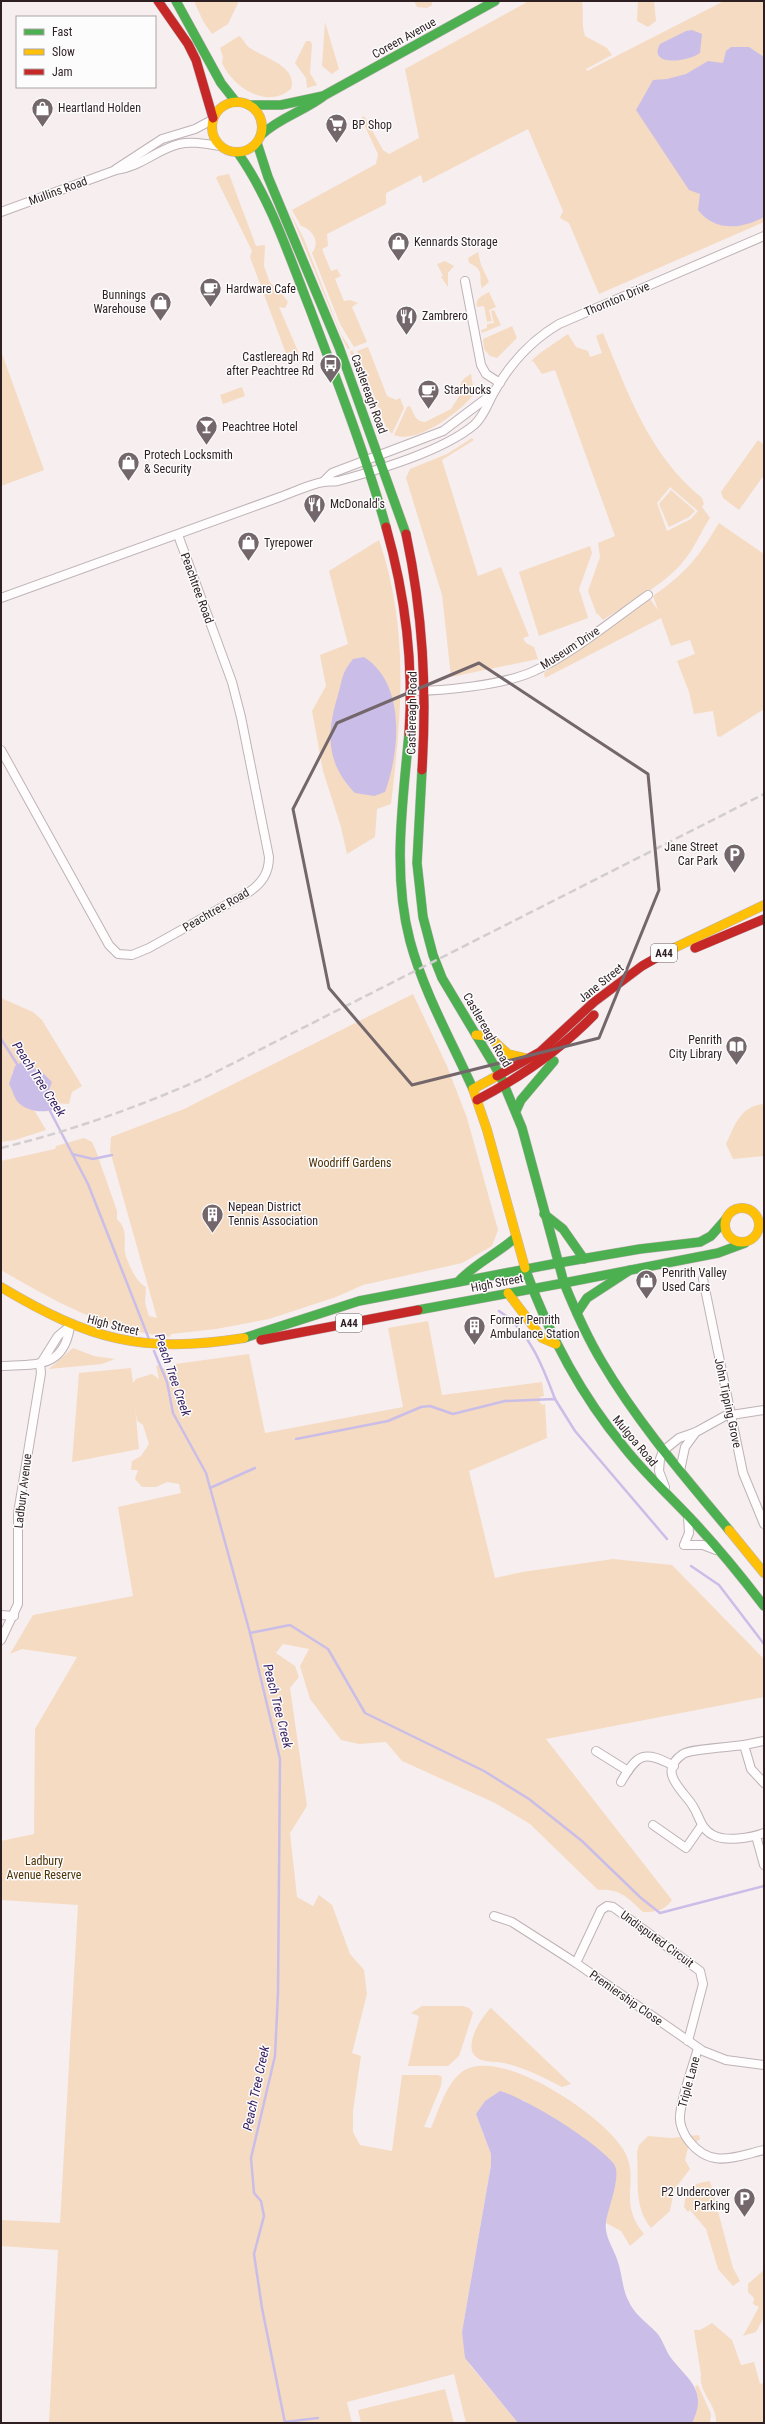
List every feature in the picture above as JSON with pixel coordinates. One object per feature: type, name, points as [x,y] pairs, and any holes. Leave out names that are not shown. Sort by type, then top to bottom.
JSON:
[{"type":"main road","points":[[158,1],[188,44],[196,60],[213,119],[212,134],[220,146],[228,151],[238,153],[246,151],[259,139],[260,118],[249,105],[236,102],[220,108],[213,119]]},
{"type":"main road","points":[[176,1],[221,83],[236,102]]},
{"type":"main road","name":"Coreen Avenue","points":[[259,139],[275,121],[308,109],[325,95],[495,1]]},
{"type":"main road","name":"Coreen Avenue","points":[[249,105],[281,105],[325,95]]},
{"type":"main road","name":"Castlereagh Road","points":[[259,139],[268,177],[336,340],[383,466],[404,526],[414,569],[421,620],[426,691],[418,863],[420,898],[426,933],[439,971],[500,1075],[516,1111],[564,1283]]},
{"type":"main road","name":"Castlereagh Road","points":[[238,153],[251,170],[258,183],[286,249],[365,461],[389,533],[401,579],[410,646],[412,691],[411,735],[399,856],[404,917],[421,972],[472,1089]]},
{"type":"main road","name":"Jane Street","points":[[472,1089],[529,1059],[550,1044],[594,1002],[642,966],[675,947],[764,904]]},
{"type":"main road","name":"Jane Street","points":[[478,1103],[533,1070],[565,1045],[602,1007],[636,980],[672,958],[764,919]]},
{"type":"main road","points":[[476,1034],[488,1036],[508,1054],[529,1059]]},
{"type":"main road","name":"A44","points":[[516,1111],[521,1100],[548,1070],[565,1045]]},
{"type":"main road","points":[[472,1089],[478,1103],[515,1238],[525,1268]]},
{"type":"main road","points":[[754,1213],[759,1225],[757,1234],[747,1242],[735,1241],[727,1234],[726,1219],[731,1212],[739,1208],[748,1209],[754,1213],[764,1220]]},
{"type":"main road","points":[[544,1214],[563,1229],[584,1259]]},
{"type":"main road","name":"High Street","points":[[1,1286],[36,1309],[70,1326],[96,1335],[142,1345],[205,1345],[252,1337],[258,1332],[334,1307],[525,1268],[700,1242],[710,1236],[726,1219]]},
{"type":"main road","name":"High Street","points":[[458,1282],[469,1270],[495,1255],[515,1238]]},
{"type":"main road","name":"High Street","points":[[252,1337],[260,1340],[564,1283],[718,1253],[747,1242],[764,1238]]},
{"type":"main road","name":"Mulgoa Road","points":[[525,1268],[531,1288],[556,1344],[585,1395],[607,1427],[632,1457],[670,1496],[764,1606]]},
{"type":"main road","points":[[577,1313],[587,1298],[630,1270]]},
{"type":"main road","name":"Mulgoa Road","points":[[564,1283],[577,1313],[607,1372],[663,1451],[764,1572]]},
{"type":"main road","points":[[508,1293],[542,1338],[556,1344]]},
{"type":"street","name":"Mullins Road","points":[[116,170],[162,138],[195,129],[213,119]]},
{"type":"street","name":"Mullins Road","points":[[1,212],[116,170],[129,168],[180,144],[196,143],[220,146]]},
{"type":"street","name":"Thornton Drive","points":[[383,466],[442,445],[464,433],[485,413],[493,394],[500,383],[529,345],[559,324],[764,236]]},
{"type":"street","points":[[465,281],[481,365],[486,374],[500,383]]},
{"type":"street","name":"Thornton Drive","points":[[379,455],[443,431],[493,394]]},
{"type":"street","points":[[323,482],[332,473],[379,455]]},
{"type":"street","points":[[1,598],[323,482],[336,482],[383,466]]},
{"type":"street","name":"Peachtree Road","points":[[1,750],[109,945],[118,954],[132,955],[149,948],[249,892],[263,879],[267,873],[269,857],[241,717],[232,682],[178,535]]},
{"type":"street","name":"Museum Drive","points":[[412,691],[444,691],[532,672],[551,662],[648,595]]},
{"type":"street","name":"John Tipping Grove","points":[[703,1279],[743,1473],[764,1524]]},
{"type":"street","points":[[1,1366],[40,1364],[57,1355],[68,1341],[70,1326]]},
{"type":"street","name":"Ladbury Avenue","points":[[1,1640],[14,1616],[19,1598],[18,1513],[41,1374],[40,1364]]},
{"type":"street","points":[[670,1496],[659,1472],[660,1459],[663,1451],[679,1438],[696,1432],[718,1419],[730,1415],[764,1410]]},
{"type":"street","points":[[680,1472],[681,1459],[685,1447],[696,1432]]},
{"type":"street","points":[[688,1517],[689,1533],[684,1545],[703,1545],[719,1552]]},
{"type":"street","points":[[1,1615],[14,1616]]},
{"type":"street","points":[[764,1741],[744,1746],[686,1752],[679,1757],[674,1766],[674,1783],[694,1806],[702,1825],[709,1832],[721,1838],[760,1834],[764,1865]]},
{"type":"street","points":[[744,1746],[751,1769],[764,1783]]},
{"type":"street","points":[[596,1751],[628,1771]]},
{"type":"street","points":[[621,1782],[636,1760],[647,1755],[656,1757],[674,1766]]},
{"type":"street","points":[[653,1825],[686,1848],[702,1825]]},
{"type":"street","name":"Undisputed Circuit","points":[[576,1963],[601,1910],[607,1906],[613,1907],[700,1971],[703,1984],[688,2041]]},
{"type":"street","name":"Premiership Close","points":[[494,1916],[512,1922],[576,1963],[698,2048],[726,2060],[764,2065]]},
{"type":"street","name":"Triple Lane","points":[[698,2048],[680,2116],[684,2135],[703,2155],[711,2159],[726,2159],[764,2150]]},
{"type":"highlighted area","points":[[479,663],[648,774],[659,890],[599,1038],[412,1085],[329,988],[293,809],[337,723]]},
{"type":"green space","points":[[194,1],[239,1],[228,24],[212,34],[203,21]]},
{"type":"green space","points":[[414,1],[432,1],[432,5],[427,8],[417,7]]},
{"type":"green space","points":[[529,1],[582,1],[583,27],[585,36],[607,48],[612,55],[586,69],[587,71],[724,1],[764,1],[764,222],[599,294],[569,223],[560,218],[563,211],[528,129],[423,183],[421,175],[386,193],[386,204],[327,234],[328,246],[322,249],[331,271],[337,269],[341,276],[335,279],[344,301],[350,300],[358,303],[352,307],[367,342],[354,347],[340,324],[312,253],[316,245],[314,236],[309,230],[301,226],[292,210],[376,164],[378,154],[361,118],[364,116],[383,150],[389,154],[419,138],[405,69]]},
{"type":"green space","points":[[638,1],[654,1],[656,21],[648,27],[637,21]]},
{"type":"green space","points":[[325,22],[339,69],[332,74],[322,66]]},
{"type":"green space","points":[[239,36],[250,48],[271,59],[290,74],[292,81],[291,89],[281,95],[271,97],[261,96],[251,93],[234,80],[222,63],[223,57],[220,48]]},
{"type":"green space","points":[[306,41],[310,41],[312,44],[310,73],[317,85],[307,88],[306,78],[295,63]]},
{"type":"green space","points":[[229,174],[256,246],[265,245],[264,266],[270,283],[280,291],[288,302],[285,308],[279,307],[300,356],[288,359],[250,257],[252,251],[216,178],[218,176]]},
{"type":"green space","points":[[290,212],[304,239],[341,334],[350,348],[348,349],[344,342]]},
{"type":"green space","points":[[478,252],[481,265],[489,282],[482,288],[480,271],[478,268],[469,263],[468,258]]},
{"type":"green space","points":[[445,261],[454,266],[448,273],[448,287],[441,277],[443,276],[437,264]]},
{"type":"green space","points":[[489,292],[496,307],[489,310],[492,321],[487,322],[484,306],[477,307],[477,301]]},
{"type":"green space","points":[[494,310],[501,325],[482,333],[481,330],[487,328],[487,324],[494,323],[491,311]]},
{"type":"green space","points":[[512,326],[517,338],[497,358],[490,356],[484,349],[483,339]]},
{"type":"green space","points":[[603,333],[631,400],[654,443],[668,463],[702,498],[704,504],[702,507],[710,518],[691,551],[675,571],[645,594],[603,620],[598,614],[597,615],[588,591],[600,557],[598,543],[615,536],[555,370],[542,374],[533,361],[530,362],[540,353],[568,334],[576,347],[588,351],[590,357],[602,353],[596,336]],"holes":[[[670,487],[698,511],[691,519],[667,531],[657,503]]]},
{"type":"green space","points":[[368,347],[387,396],[396,400],[400,398],[404,408],[392,434],[386,427],[357,351]]},
{"type":"green space","points":[[352,350],[356,357],[386,435],[350,352]]},
{"type":"green space","points":[[1,351],[44,470],[1,486]]},
{"type":"green space","points":[[471,374],[474,394],[449,417],[438,425],[414,435],[404,437],[394,435],[407,407],[410,406],[417,419],[422,422],[425,422],[451,409],[460,395],[461,383]]},
{"type":"green space","points":[[242,387],[245,396],[223,404],[220,395]]},
{"type":"green space","points":[[472,438],[474,440],[442,460],[478,576],[501,567],[529,636],[523,638],[526,643],[534,647],[538,659],[451,677],[442,595],[406,478],[410,469],[447,454]]},
{"type":"green space","points":[[758,440],[764,445],[764,475],[739,510],[723,498],[721,492]]},
{"type":"green space","points":[[671,490],[695,511],[689,517],[669,527],[659,504]]},
{"type":"green space","points":[[719,523],[764,554],[764,709],[720,737],[717,736],[713,711],[694,714],[689,692],[677,661],[695,654],[690,640],[671,646],[661,618],[545,678],[544,673],[650,599],[658,610],[653,596],[691,564],[705,546]]},
{"type":"green space","points":[[379,540],[389,572],[399,638],[400,704],[395,771],[391,804],[377,809],[375,837],[347,854],[341,827],[323,771],[312,711],[326,686],[320,655],[348,644],[329,571]]},
{"type":"green space","points":[[590,546],[592,553],[579,589],[588,618],[539,636],[519,572]]},
{"type":"green space","name":"Woodriff Gardens","points":[[413,994],[447,1066],[467,1118],[498,1230],[492,1246],[462,1263],[363,1285],[336,1297],[269,1319],[216,1329],[171,1334],[170,1337],[124,1328],[82,1313],[1,1270],[1,1161],[55,1149],[56,1146],[84,1138],[92,1142],[96,1151],[117,1211],[117,1219],[123,1228],[125,1236],[125,1253],[128,1262],[136,1277],[142,1285],[146,1287],[145,1303],[149,1316],[157,1318],[110,1151],[111,1137],[184,1109]]},
{"type":"green space","points":[[1,998],[33,1012],[42,1020],[82,1086],[72,1092],[69,1104],[55,1103],[32,1068],[22,1062],[12,1073],[46,1130],[15,1140],[1,1142]]},
{"type":"green space","points":[[764,1104],[764,1156],[733,1159],[726,1144],[739,1118],[749,1108]]},
{"type":"green space","name":"Ladbury Avenue Reserve","points":[[428,1321],[442,1395],[542,1382],[544,1396],[540,1397],[539,1401],[542,1405],[545,1404],[547,1438],[469,1471],[495,1578],[522,1572],[613,1559],[672,1565],[764,1659],[764,1697],[546,1739],[672,1900],[663,1909],[652,1912],[643,1912],[628,1898],[618,1892],[598,1890],[530,1824],[495,1803],[402,1761],[386,1742],[359,1744],[341,1740],[310,1699],[300,1666],[309,1649],[283,1644],[276,1653],[295,1666],[299,1677],[290,1688],[307,1806],[290,1833],[297,1897],[313,1906],[319,1895],[332,1905],[350,1954],[364,1970],[367,1994],[352,2053],[361,2056],[353,2111],[353,2132],[360,2145],[392,2151],[402,2075],[438,2075],[442,2077],[441,2086],[424,2127],[431,2128],[440,2105],[452,2082],[457,2076],[463,2071],[480,2066],[502,2068],[525,2076],[550,2088],[574,2103],[595,2119],[612,2135],[623,2149],[628,2160],[631,2181],[630,2201],[632,2211],[636,2222],[644,2234],[630,2246],[621,2231],[606,2223],[609,2203],[540,2111],[523,2100],[476,2114],[491,2154],[491,2165],[462,2332],[470,2365],[518,2423],[466,2423],[454,2374],[347,2402],[352,2423],[49,2423],[58,2250],[1,2246],[1,2220],[60,2223],[78,1905],[1,1900],[1,1841],[34,1834],[35,1729],[77,1657],[22,1649],[10,1654],[33,1615],[133,1596],[118,1507],[181,1493],[179,1484],[167,1482],[156,1487],[142,1487],[135,1479],[138,1470],[131,1470],[132,1461],[141,1456],[149,1444],[143,1425],[137,1421],[135,1407],[139,1449],[72,1462],[79,1373],[131,1368],[133,1383],[136,1379],[152,1374],[159,1379],[156,1365],[167,1370],[175,1364],[249,1354],[265,1433],[403,1407],[388,1328]]},
{"type":"green space","points":[[73,1348],[94,1356],[115,1359],[102,1364],[49,1369]]},
{"type":"green space","points":[[422,2006],[463,2006],[469,2008],[473,2013],[459,2056],[448,2066],[408,2066],[419,2016],[411,2013]]},
{"type":"green space","points":[[491,2008],[571,2084],[562,2087],[519,2067],[504,2063],[481,2060],[475,2056],[471,2045],[475,2031]]},
{"type":"green space","points":[[699,2135],[700,2139],[688,2148],[685,2160],[690,2169],[674,2190],[670,2211],[651,2228],[645,2220],[639,2201],[637,2152],[639,2145],[648,2136],[671,2138]]},
{"type":"green space","points":[[710,2181],[733,2268],[740,2281],[733,2286],[718,2269],[706,2229],[690,2210],[688,2212],[684,2207],[687,2194],[691,2187],[698,2183]]},
{"type":"green space","points":[[764,2270],[764,2317],[756,2332],[743,2336],[759,2307],[753,2304],[754,2298],[748,2292],[748,2284]]},
{"type":"green space","points":[[712,2323],[732,2340],[741,2365],[754,2362],[760,2384],[764,2383],[764,2423],[716,2423],[714,2411],[702,2387],[694,2330],[700,2330]]},
{"type":"green space","points":[[698,2385],[711,2414],[710,2423],[692,2423],[698,2398],[695,2386]]},
{"type":"green space","points":[[445,2389],[454,2423],[361,2423],[358,2410]]},
{"type":"water","points":[[692,30],[702,34],[700,53],[687,59],[679,60],[664,59],[659,56],[657,51],[660,44],[686,31]]},
{"type":"water","points":[[731,47],[749,47],[764,57],[764,217],[738,226],[721,225],[712,222],[698,210],[700,194],[689,190],[636,110],[653,80],[667,79],[686,74],[708,61],[723,63],[726,51]]},
{"type":"water","points":[[364,657],[378,669],[387,684],[393,701],[396,719],[394,757],[390,776],[385,792],[374,796],[355,793],[345,782],[338,771],[334,759],[330,735],[334,709],[346,669],[353,659]]},
{"type":"water","points":[[22,1062],[43,1073],[52,1082],[48,1093],[55,1103],[52,1110],[39,1111],[29,1109],[20,1104],[16,1099],[9,1084],[15,1066]]},
{"type":"water","points":[[500,2091],[512,2095],[543,2111],[593,2144],[614,2164],[616,2169],[616,2184],[607,2216],[606,2232],[617,2259],[624,2290],[631,2305],[637,2314],[656,2332],[671,2358],[690,2380],[694,2387],[698,2402],[692,2423],[518,2423],[465,2358],[462,2332],[491,2165],[491,2154],[476,2114],[485,2101]]},
{"type":"waterway","name":"Peach Tree Creek","points":[[1,1039],[19,1067]]},
{"type":"waterway","name":"Peach Tree Creek","points":[[49,1109],[88,1184],[149,1339]]},
{"type":"waterway","points":[[72,1154],[93,1159],[112,1155]]},
{"type":"waterway","points":[[499,1311],[510,1319],[527,1339],[540,1362],[555,1399]]},
{"type":"waterway","name":"Peach Tree Creek","points":[[154,1351],[167,1382],[173,1413],[206,1473],[250,1633],[280,1759],[278,1993],[275,2056],[251,2158],[254,2193],[261,2201],[264,2216],[254,2254],[262,2308],[285,2423]]},
{"type":"waterway","points":[[296,1439],[388,1421],[421,1407],[430,1406],[453,1414],[505,1401],[555,1399],[575,1431],[667,1539]]},
{"type":"waterway","points":[[210,1488],[255,1468]]},
{"type":"waterway","points":[[691,1566],[719,1585],[764,1644]]},
{"type":"waterway","points":[[250,1633],[290,1625],[328,1649],[365,1713],[484,1771],[529,1799],[582,1841],[641,1898],[660,1913],[764,1886]]},
{"type":"waterway","points":[[285,2422],[318,2418]]},
{"type":"railway","points":[[1,1148],[104,1118],[204,1078],[764,794]]},
{"type":"traffic: fast","points":[[176,1],[221,83],[236,102]]},
{"type":"traffic: fast","points":[[261,135],[276,123],[495,1]]},
{"type":"traffic: fast","points":[[249,105],[281,105],[323,96]]},
{"type":"traffic: fast","points":[[257,143],[268,177],[339,347],[406,534]]},
{"type":"traffic: fast","points":[[238,153],[250,171],[270,209],[287,249],[350,417],[386,527]]},
{"type":"traffic: fast","points":[[409,733],[400,837],[401,890],[405,915],[410,941],[430,998],[473,1089]]},
{"type":"traffic: fast","points":[[422,770],[417,863],[423,917],[433,955],[442,978],[500,1075]]},
{"type":"traffic: fast","points":[[516,1111],[521,1100],[554,1061]]},
{"type":"traffic: fast","points":[[418,1310],[564,1283],[522,1128],[500,1075]]},
{"type":"traffic: fast","points":[[544,1214],[563,1229],[584,1259]]},
{"type":"traffic: fast","points":[[558,1263],[640,1249],[700,1242],[711,1236],[726,1219]]},
{"type":"traffic: fast","points":[[458,1282],[478,1264],[515,1238]]},
{"type":"traffic: fast","points":[[564,1283],[718,1253],[745,1243]]},
{"type":"traffic: fast","points":[[244,1338],[359,1301],[558,1263]]},
{"type":"traffic: fast","points":[[525,1268],[555,1339],[579,1384],[593,1406],[632,1457],[712,1542],[764,1606]]},
{"type":"traffic: fast","points":[[577,1313],[587,1298],[630,1270]]},
{"type":"traffic: fast","points":[[564,1283],[591,1343],[616,1385],[662,1449],[729,1530]]},
{"type":"traffic: slow","points":[[232,102],[242,102],[255,109],[262,122],[262,127],[262,132],[255,145],[242,152],[232,152],[223,148],[216,141],[212,132],[212,122],[216,113],[223,106],[232,102]]},
{"type":"traffic: slow","points":[[670,950],[764,905]]},
{"type":"traffic: slow","points":[[476,1035],[488,1036],[508,1054],[529,1059]]},
{"type":"traffic: slow","points":[[497,1076],[473,1089],[487,1130],[525,1268]]},
{"type":"traffic: slow","points":[[739,1208],[745,1208],[749,1209],[756,1215],[759,1225],[758,1232],[752,1239],[745,1242],[739,1242],[735,1241],[728,1235],[725,1228],[725,1222],[726,1218],[732,1211],[739,1208]]},
{"type":"traffic: slow","points":[[1,1287],[62,1320],[90,1331],[117,1338],[145,1343],[175,1344],[208,1343],[244,1338]]},
{"type":"traffic: slow","points":[[508,1293],[542,1338],[556,1344]]},
{"type":"traffic: slow","points":[[729,1530],[764,1573]]},
{"type":"traffic: jam","points":[[158,1],[188,44],[196,60],[213,118]]},
{"type":"traffic: jam","points":[[386,527],[393,552],[403,603],[409,654],[409,733]]},
{"type":"traffic: jam","points":[[406,534],[412,564],[420,622],[424,680],[422,770]]},
{"type":"traffic: jam","points":[[695,948],[764,919]]},
{"type":"traffic: jam","points":[[497,1076],[540,1052],[594,1002],[642,966],[670,950]]},
{"type":"traffic: jam","points":[[477,1100],[509,1082],[553,1052],[594,1015]]},
{"type":"traffic: jam","points":[[261,1340],[418,1310]]},
{"type":"place","name":"Heartland Holden","points":[[43,128]]},
{"type":"place","name":"BP Shop","points":[[337,144]]},
{"type":"place","name":"Kennards Storage","points":[[399,262]]},
{"type":"place","name":"Hardware Cafe","points":[[211,308]]},
{"type":"place","name":"Bunnings Warehouse","points":[[161,322]]},
{"type":"place","name":"Zambrero","points":[[407,336]]},
{"type":"place","name":"Castlereagh Rd after Peachtree Rd","points":[[330,384]]},
{"type":"place","name":"Starbucks","points":[[428,410]]},
{"type":"place","name":"Peachtree Hotel","points":[[206,446]]},
{"type":"place","name":"Protech Locksmith & Security","points":[[128,482]]},
{"type":"place","name":"McDonald's","points":[[314,524]]},
{"type":"place","name":"Tyrepower","points":[[248,562]]},
{"type":"place","name":"Jane Street Car Park","points":[[734,874]]},
{"type":"place","name":"Penrith City Library","points":[[737,1066]]},
{"type":"place","name":"Nepean District Tennis Association","points":[[213,1234]]},
{"type":"place","name":"Penrith Valley Used Cars","points":[[646,1300]]},
{"type":"place","name":"Former Penrith Ambulance Station","points":[[475,1346]]},
{"type":"place","name":"P2 Undercover Parking","points":[[745,2218]]}]
